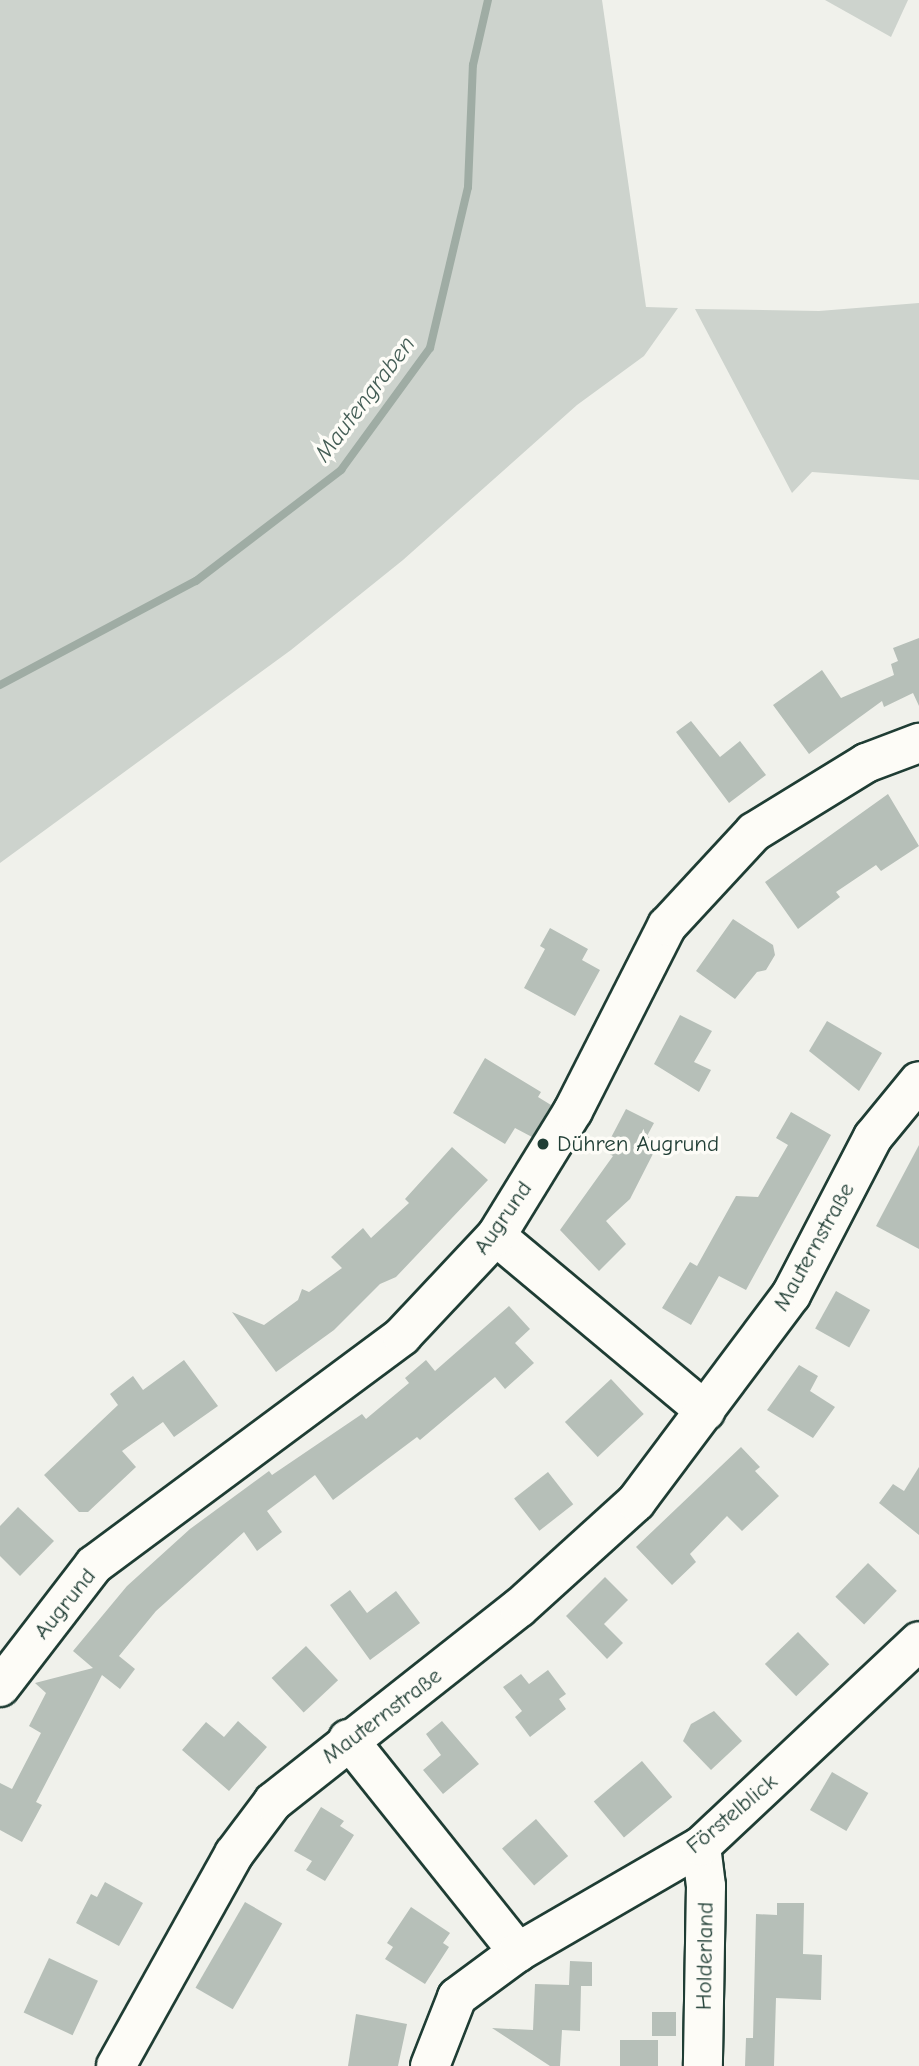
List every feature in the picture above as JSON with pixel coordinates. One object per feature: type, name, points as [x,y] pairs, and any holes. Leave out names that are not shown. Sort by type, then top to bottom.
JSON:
[{"type":"street","name":"Augrund","points":[[0,1687],[94,1565],[402,1336],[496,1236],[573,1111],[667,926],[754,832],[866,762],[919,743]]},
{"type":"street","name":"Mauternstraße","points":[[116,2066],[234,1854],[273,1802],[348,1739],[519,1608],[636,1502],[791,1295],[873,1137],[919,1081]]},
{"type":"street","points":[[496,1236],[705,1411]]},
{"type":"street","name":"Förstelblick","points":[[430,2066],[457,1997],[519,1952],[701,1846],[919,1641]]},
{"type":"street","points":[[348,1739],[519,1952]]},
{"type":"street","name":"Holderland","points":[[701,1846],[706,1886],[703,2066]]},
{"type":"shaded area","points":[[0,0],[602,0],[646,307],[678,308],[644,356],[577,405],[403,560],[291,650],[0,863]]},
{"type":"shaded area","points":[[825,0],[908,0],[891,37]]},
{"type":"shaded area","points":[[919,303],[919,480],[812,472],[792,493],[695,309],[819,311]]},
{"type":"building","points":[[919,638],[919,706],[913,693],[884,707],[882,701],[809,754],[773,705],[822,670],[841,698],[894,675],[891,664],[898,661],[893,648]]},
{"type":"building","points":[[691,721],[720,757],[740,741],[766,775],[729,803],[676,732]]},
{"type":"building","points":[[888,794],[919,846],[881,871],[876,865],[836,892],[840,897],[798,929],[765,882]]},
{"type":"building","points":[[733,919],[773,945],[775,955],[766,970],[757,972],[735,999],[696,971]]},
{"type":"building","points":[[550,928],[588,949],[582,960],[600,970],[575,1016],[524,988],[545,949],[540,946]]},
{"type":"building","points":[[680,1015],[712,1031],[694,1062],[711,1070],[699,1092],[654,1064]]},
{"type":"building","points":[[827,1021],[882,1053],[859,1091],[809,1051]]},
{"type":"building","points":[[485,1058],[541,1092],[538,1097],[551,1105],[532,1137],[515,1128],[505,1144],[453,1113]]},
{"type":"building","points":[[626,1109],[654,1123],[647,1136],[659,1142],[630,1199],[606,1221],[626,1244],[599,1271],[560,1230],[613,1156],[604,1151]]},
{"type":"building","points":[[791,1112],[831,1135],[746,1290],[719,1276],[691,1325],[662,1308],[690,1262],[697,1266],[736,1196],[758,1197],[788,1145],[776,1138]]},
{"type":"building","points":[[919,1145],[919,1249],[876,1226]]},
{"type":"building","points":[[452,1147],[488,1180],[396,1277],[380,1284],[334,1330],[276,1372],[232,1312],[264,1325],[298,1300],[302,1289],[309,1292],[342,1268],[331,1257],[363,1228],[371,1238],[409,1203],[405,1199]]},
{"type":"building","points":[[836,1291],[870,1310],[849,1348],[815,1329]]},
{"type":"building","points":[[509,1306],[530,1329],[515,1343],[534,1363],[505,1389],[495,1377],[420,1440],[417,1437],[333,1500],[315,1475],[267,1511],[282,1532],[257,1551],[244,1532],[156,1611],[119,1656],[135,1669],[120,1689],[102,1675],[36,1802],[42,1805],[22,1842],[0,1830],[0,1783],[12,1789],[41,1733],[29,1726],[46,1693],[35,1683],[93,1668],[73,1651],[127,1586],[190,1529],[269,1471],[272,1475],[362,1414],[366,1419],[409,1383],[405,1378],[426,1360],[435,1371]]},
{"type":"building","points":[[184,1360],[218,1406],[174,1437],[163,1422],[122,1451],[136,1467],[88,1512],[79,1512],[44,1475],[118,1405],[110,1394],[133,1376],[143,1390]]},
{"type":"building","points":[[799,1365],[818,1376],[810,1391],[835,1407],[813,1438],[767,1410]]},
{"type":"building","points":[[611,1379],[644,1414],[598,1457],[565,1422]]},
{"type":"building","points":[[741,1447],[760,1467],[755,1471],[779,1496],[742,1531],[727,1516],[690,1554],[696,1562],[672,1585],[636,1547]]},
{"type":"building","points":[[919,1467],[919,1535],[879,1503],[893,1484],[904,1491]]},
{"type":"building","points":[[548,1472],[573,1504],[539,1531],[514,1498]]},
{"type":"building","points":[[18,1507],[54,1541],[20,1576],[0,1556],[0,1526]]},
{"type":"building","points":[[868,1563],[897,1591],[864,1625],[835,1597]]},
{"type":"building","points":[[605,1577],[628,1600],[604,1624],[623,1643],[607,1659],[566,1616]]},
{"type":"building","points":[[350,1590],[367,1613],[396,1591],[420,1623],[370,1660],[330,1605]]},
{"type":"building","points":[[798,1632],[829,1664],[796,1696],[765,1664]]},
{"type":"building","points":[[306,1646],[338,1680],[304,1712],[272,1678]]},
{"type":"building","points":[[548,1670],[566,1694],[559,1699],[566,1709],[530,1737],[515,1717],[522,1711],[503,1687],[521,1674],[529,1684]]},
{"type":"building","points":[[714,1711],[742,1741],[711,1770],[683,1741],[691,1724]]},
{"type":"building","points":[[238,1721],[267,1747],[229,1791],[182,1750],[206,1722],[224,1737]]},
{"type":"building","points":[[442,1721],[479,1764],[443,1794],[423,1770],[441,1755],[426,1734]]},
{"type":"building","points":[[642,1761],[672,1797],[624,1837],[594,1801]]},
{"type":"building","points":[[832,1772],[868,1793],[846,1831],[810,1810]]},
{"type":"building","points":[[321,1807],[344,1821],[340,1826],[354,1835],[325,1881],[306,1870],[312,1861],[294,1851]]},
{"type":"building","points":[[536,1819],[568,1856],[534,1886],[502,1849]]},
{"type":"building","points":[[105,1882],[143,1903],[119,1946],[76,1923],[91,1894],[97,1897]]},
{"type":"building","points":[[245,1902],[282,1924],[233,2009],[196,1988]]},
{"type":"building","points":[[777,1903],[804,1903],[803,1954],[822,1955],[821,2000],[776,1998],[774,2066],[745,2066],[746,2038],[753,2038],[756,1914],[777,1915]]},
{"type":"building","points":[[411,1907],[450,1933],[443,1943],[449,1947],[425,1984],[385,1959],[393,1947],[387,1943]]},
{"type":"building","points":[[49,1958],[98,1981],[73,2035],[24,2012]]},
{"type":"building","points":[[570,1961],[592,1962],[592,1986],[581,1986],[580,2031],[562,2030],[560,2066],[550,2066],[492,2028],[533,2030],[535,1984],[569,1985]]},
{"type":"building","points":[[652,2012],[676,2012],[676,2036],[652,2036]]},
{"type":"building","points":[[356,2014],[407,2024],[398,2066],[348,2066]]},
{"type":"building","points":[[620,2040],[658,2040],[658,2066],[620,2066]]},
{"type":"waterway","name":"Mautengraben","points":[[0,685],[196,581],[341,470],[430,348],[468,187],[473,65],[488,0]]},
{"type":"place","name":"Dühren Augrund","points":[[543,1144]]}]
